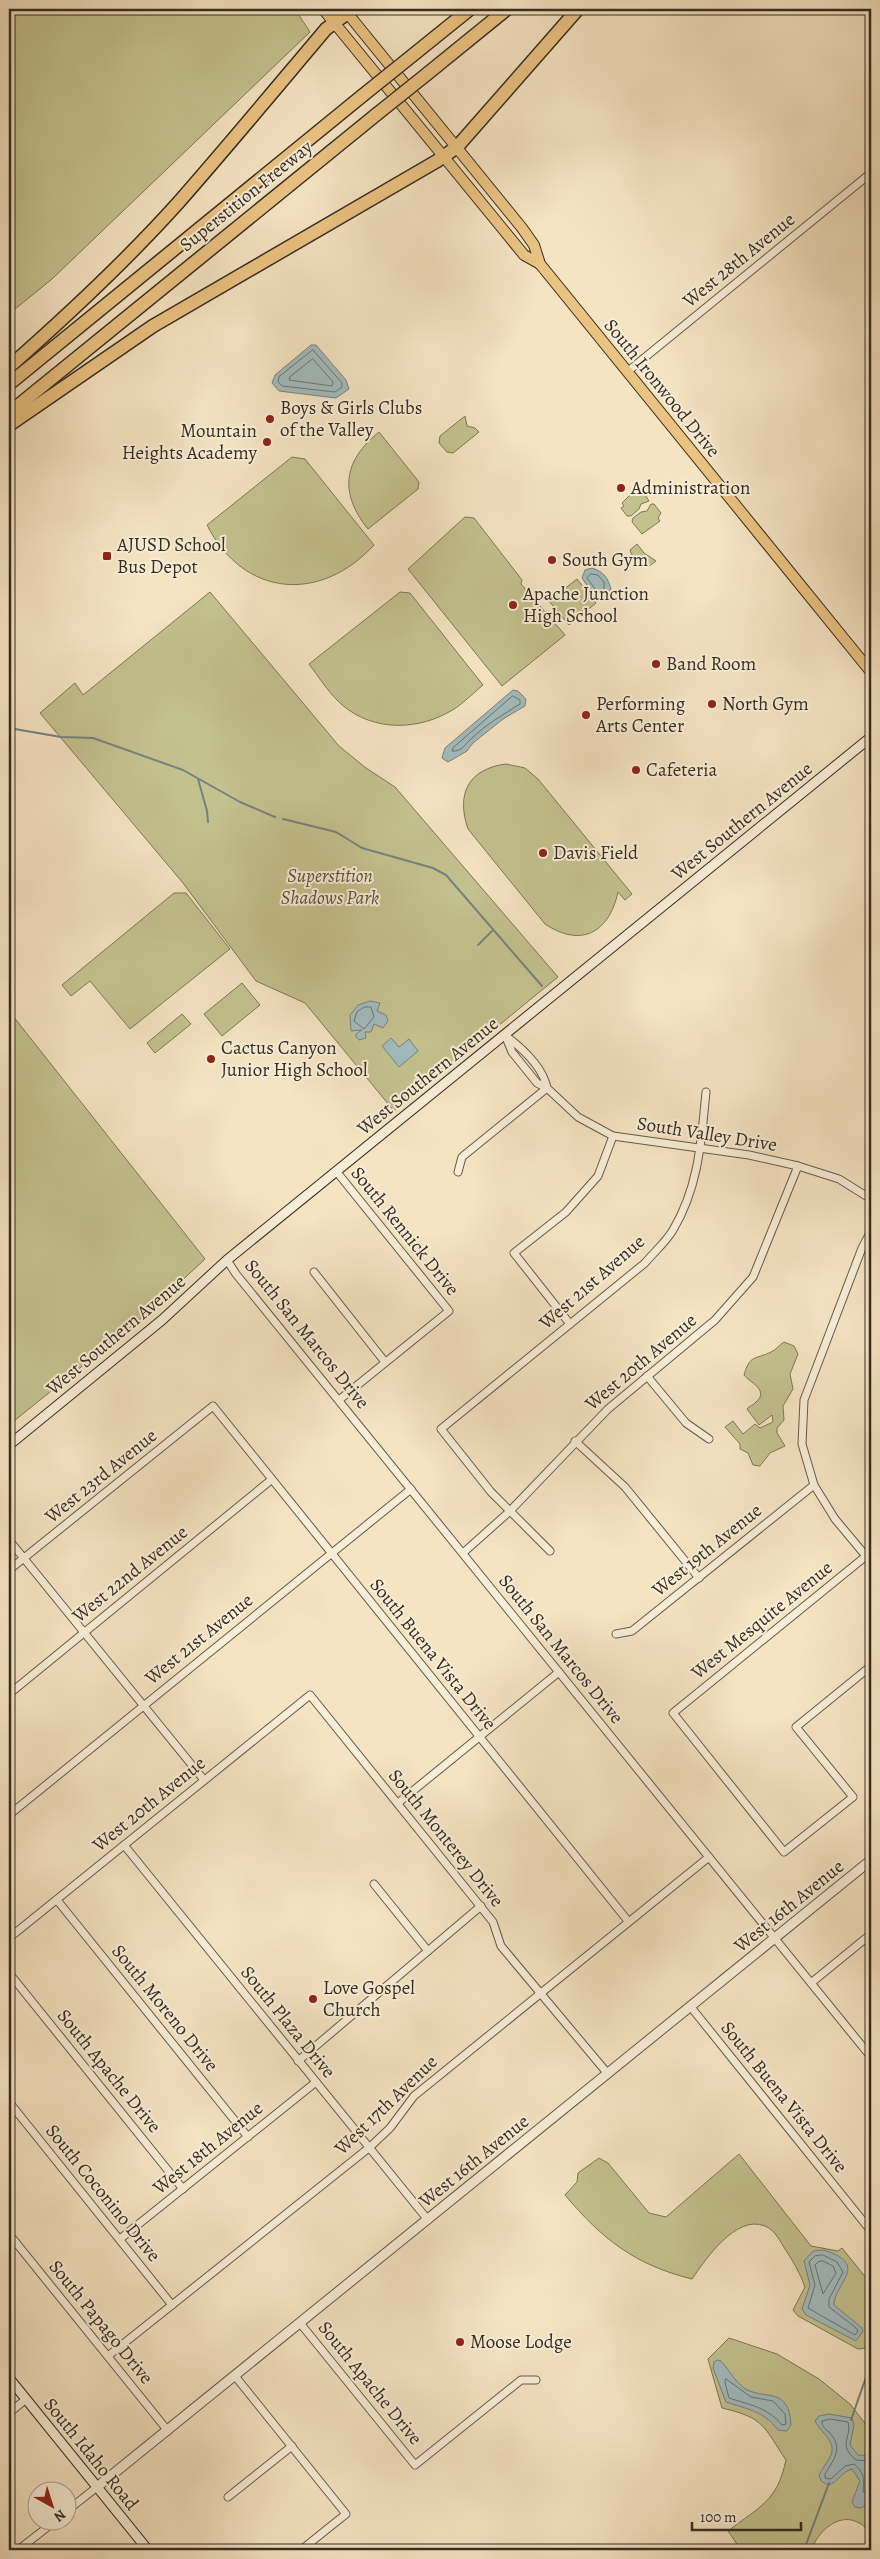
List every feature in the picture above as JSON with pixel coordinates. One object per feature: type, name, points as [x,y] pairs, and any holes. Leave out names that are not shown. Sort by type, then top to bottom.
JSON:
[{"type":"highway","name":"Superstition Freeway","points":[[9,384],[470,9]]},
{"type":"highway","name":"Superstition Freeway","points":[[9,414],[507,9]]},
{"type":"highway","points":[[9,425],[168,317],[442,158],[457,147],[578,9]]},
{"type":"highway","points":[[9,367],[65,318],[135,248],[177,203],[326,29],[348,10]]},
{"type":"main road","name":"South Ironwood Drive","points":[[323,9],[442,158],[524,255],[540,264]]},
{"type":"main road","name":"South Ironwood Drive","points":[[348,10],[522,228],[534,246],[540,264],[871,672]]},
{"type":"main road","name":"West Southern Avenue","points":[[9,1445],[162,1320],[227,1260],[871,737]]},
{"type":"main road","name":"West 16th Avenue","points":[[97,2487],[871,1860]]},
{"type":"main road","name":"South Idaho Road","points":[[9,2378],[148,2550]]},
{"type":"street","name":"West 28th Avenue","points":[[627,372],[871,173]]},
{"type":"street","name":"South Valley Drive","points":[[505,1035],[520,1046],[545,1078],[547,1088],[578,1117],[613,1136],[652,1143],[701,1148],[798,1166],[839,1180],[871,1199]]},
{"type":"street","points":[[458,1172],[462,1157],[547,1088]]},
{"type":"street","name":"West 21st Avenue","points":[[510,1511],[491,1492],[441,1429],[645,1263],[672,1232],[692,1191],[701,1148],[706,1092]]},
{"type":"street","points":[[570,1324],[514,1254],[566,1212],[598,1176],[613,1136]]},
{"type":"street","name":"West 20th Avenue","points":[[463,1553],[510,1511],[575,1441],[647,1376],[715,1320],[753,1278],[798,1166]]},
{"type":"street","name":"South Rennick Drive","points":[[336,1171],[449,1311],[385,1362]]},
{"type":"street","points":[[870,1556],[835,1519],[814,1485],[802,1444],[804,1400],[862,1248],[871,1231]]},
{"type":"street","name":"South San Marcos Drive","points":[[227,1260],[236,1274],[774,1938],[870,2053]]},
{"type":"street","points":[[314,1272],[385,1362],[338,1400]]},
{"type":"street","points":[[647,1376],[686,1423],[709,1439]]},
{"type":"street","name":"South Buena Vista Drive","points":[[213,1406],[628,1921]]},
{"type":"street","name":"West 23rd Avenue","points":[[9,1570],[213,1406]]},
{"type":"street","points":[[575,1441],[624,1487],[699,1578]]},
{"type":"street","name":"West 22nd Avenue","points":[[9,1694],[271,1480]]},
{"type":"street","name":"West 19th Avenue","points":[[616,1634],[632,1631],[814,1485]]},
{"type":"street","name":"West 21st Avenue","points":[[9,1815],[411,1489]]},
{"type":"street","points":[[510,1511],[550,1551]]},
{"type":"street","points":[[9,1540],[204,1780]]},
{"type":"street","name":"West Mesquite Avenue","points":[[870,1556],[673,1713],[784,1852],[853,1797],[796,1727],[871,1666]]},
{"type":"street","points":[[398,1803],[559,1672]]},
{"type":"street","name":"West 20th Avenue","points":[[9,1938],[310,1695]]},
{"type":"street","name":"South Monterey Drive","points":[[310,1695],[481,1906],[493,1922],[501,1946],[608,2074]]},
{"type":"street","name":"South Plaza Drive","points":[[124,1845],[428,2220]]},
{"type":"street","name":"West 17th Avenue","points":[[108,2356],[370,2147],[390,2128],[414,2096],[709,1857]]},
{"type":"street","points":[[374,1884],[428,1951]]},
{"type":"street","name":"South Moreno Drive","points":[[57,1900],[248,2137]]},
{"type":"street","points":[[298,2061],[481,1906]]},
{"type":"street","points":[[811,1983],[871,1934]]},
{"type":"street","name":"South Apache Drive","points":[[9,1973],[183,2189]]},
{"type":"street","name":"South Buena Vista Drive","points":[[690,2006],[871,2231]]},
{"type":"street","name":"West 18th Avenue","points":[[120,2239],[316,2082]]},
{"type":"street","name":"South Coconino Drive","points":[[9,2102],[172,2305]]},
{"type":"street","name":"South Papago Drive","points":[[9,2234],[168,2430]]},
{"type":"street","name":"South Apache Drive","points":[[300,2323],[415,2465],[521,2380],[536,2380]]},
{"type":"street","points":[[235,2376],[346,2514],[301,2550]]},
{"type":"street","points":[[9,2413],[26,2399]]},
{"type":"street","points":[[228,2497],[292,2446]]},
{"type":"street","points":[[78,2502],[97,2487]]},
{"type":"street","points":[[18,2550],[41,2532]]},
{"type":"green space","points":[[9,9],[295,9],[310,32],[52,279],[9,314]]},
{"type":"green space","points":[[465,416],[467,426],[475,428],[479,432],[453,453],[447,452],[439,443],[440,436]]},
{"type":"green space","points":[[379,432],[419,482],[418,489],[368,529],[352,503],[349,478],[358,454]]},
{"type":"green space","points":[[292,457],[305,459],[374,545],[353,564],[331,577],[308,583],[284,584],[262,579],[241,567],[223,549],[207,525]]},
{"type":"green space","points":[[635,490],[637,493],[642,490],[649,501],[641,504],[639,509],[631,516],[627,516],[621,508],[624,506],[622,503]]},
{"type":"green space","points":[[651,504],[654,504],[661,513],[658,518],[660,521],[642,534],[632,522],[633,518],[641,512],[647,511]]},
{"type":"green space","points":[[465,517],[474,518],[522,580],[521,584],[565,635],[502,686],[408,569]]},
{"type":"green space","points":[[637,544],[644,553],[656,561],[648,567],[636,562],[630,550]]},
{"type":"green space","points":[[577,579],[596,603],[569,625],[549,601]]},
{"type":"green space","name":"Superstition Shadows Park","points":[[210,592],[339,746],[366,768],[395,787],[558,977],[394,1111],[305,1003],[256,981],[183,883],[40,713],[75,683],[83,695]]},
{"type":"green space","points":[[400,592],[410,593],[483,685],[447,713],[419,723],[390,725],[375,722],[349,710],[333,696],[309,664]]},
{"type":"green space","points":[[506,764],[525,768],[538,779],[632,894],[625,900],[618,892],[608,918],[592,932],[582,935],[570,935],[545,924],[468,829],[464,805],[468,785],[482,771]]},
{"type":"green space","points":[[174,893],[186,893],[230,949],[130,1029],[90,981],[71,996],[62,985]]},
{"type":"green space","points":[[242,983],[260,1005],[222,1036],[204,1014]]},
{"type":"green space","points":[[9,1011],[205,1259],[143,1317],[9,1425]]},
{"type":"green space","points":[[182,1014],[191,1024],[155,1053],[147,1043]]},
{"type":"green space","points":[[784,1342],[794,1346],[798,1354],[790,1374],[793,1389],[783,1406],[784,1420],[777,1428],[777,1433],[785,1446],[770,1453],[760,1466],[753,1465],[748,1453],[740,1449],[740,1444],[725,1427],[733,1421],[743,1434],[755,1424],[760,1428],[773,1422],[772,1415],[759,1425],[747,1409],[760,1398],[761,1394],[760,1390],[744,1375],[751,1361],[773,1351]]},
{"type":"green space","points":[[739,2154],[811,2246],[838,2251],[842,2248],[871,2284],[871,2354],[867,2348],[858,2349],[798,2316],[793,2310],[805,2287],[791,2258],[777,2236],[769,2228],[754,2224],[733,2232],[713,2251],[692,2279],[653,2266],[621,2248],[592,2225],[565,2195],[577,2182],[578,2173],[599,2158],[608,2163],[649,2213],[666,2217]]},
{"type":"green space","points":[[729,2338],[777,2354],[819,2379],[850,2404],[871,2431],[871,2537],[861,2524],[853,2520],[845,2520],[837,2521],[824,2530],[811,2550],[741,2550],[728,2531],[766,2502],[778,2485],[786,2460],[762,2425],[747,2416],[722,2408],[708,2359]]},
{"type":"water","points":[[311,345],[316,345],[346,380],[349,389],[336,398],[279,391],[272,383],[275,375]]},
{"type":"water","points":[[592,568],[602,574],[610,585],[611,589],[602,598],[595,597],[582,578],[585,570]]},
{"type":"water","points":[[513,690],[518,691],[526,699],[525,706],[503,719],[473,743],[467,751],[448,762],[442,758],[445,748]]},
{"type":"water","points":[[370,1001],[380,1003],[377,1011],[386,1015],[388,1021],[383,1028],[374,1024],[371,1032],[365,1032],[366,1038],[359,1040],[356,1034],[362,1030],[351,1031],[350,1015],[358,1005]]},
{"type":"water","points":[[391,1038],[399,1047],[409,1039],[418,1051],[399,1067],[382,1046]]},
{"type":"water","points":[[824,2250],[838,2256],[845,2262],[848,2268],[847,2275],[835,2297],[834,2305],[862,2328],[863,2331],[856,2341],[806,2315],[802,2309],[810,2285],[804,2261],[813,2251]]},
{"type":"water","points":[[717,2360],[721,2361],[744,2388],[752,2392],[774,2396],[786,2404],[791,2425],[787,2431],[778,2430],[767,2419],[755,2412],[726,2402],[713,2368],[714,2362]]},
{"type":"water","points":[[829,2414],[852,2418],[854,2425],[850,2445],[858,2455],[871,2456],[871,2492],[866,2504],[861,2508],[855,2507],[852,2502],[860,2481],[852,2469],[845,2472],[831,2484],[828,2485],[821,2481],[819,2475],[830,2457],[832,2447],[828,2438],[815,2421],[819,2416]]},
{"type":"waterway","points":[[9,728],[61,737],[93,738],[183,770],[240,802],[275,817]]},
{"type":"waterway","points":[[198,779],[207,811],[208,822]]},
{"type":"waterway","points":[[283,819],[336,832],[362,848],[433,868],[446,875],[542,986]]},
{"type":"waterway","points":[[478,945],[492,931]]},
{"type":"waterway","points":[[851,2420],[871,2363]]},
{"type":"waterway","points":[[804,2550],[829,2483]]},
{"type":"place","name":"Boys & Girls Clubs of the Valley","points":[[270,419]]},
{"type":"place","name":"Mountain Heights Academy","points":[[267,442]]},
{"type":"place","name":"Administration","points":[[621,488]]},
{"type":"place","name":"AJUSD School Bus Depot","points":[[107,556]]},
{"type":"place","name":"South Gym","points":[[552,560]]},
{"type":"place","name":"Apache Junction High School","points":[[513,605]]},
{"type":"place","name":"Band Room","points":[[656,664]]},
{"type":"place","name":"North Gym","points":[[712,704]]},
{"type":"place","name":"Performing Arts Center","points":[[586,715]]},
{"type":"place","name":"Cafeteria","points":[[636,770]]},
{"type":"place","name":"Davis Field","points":[[543,853]]},
{"type":"place","name":"Cactus Canyon Junior High School","points":[[211,1059]]},
{"type":"place","name":"Love Gospel Church","points":[[313,1999]]},
{"type":"place","name":"Moose Lodge","points":[[460,2342]]}]
